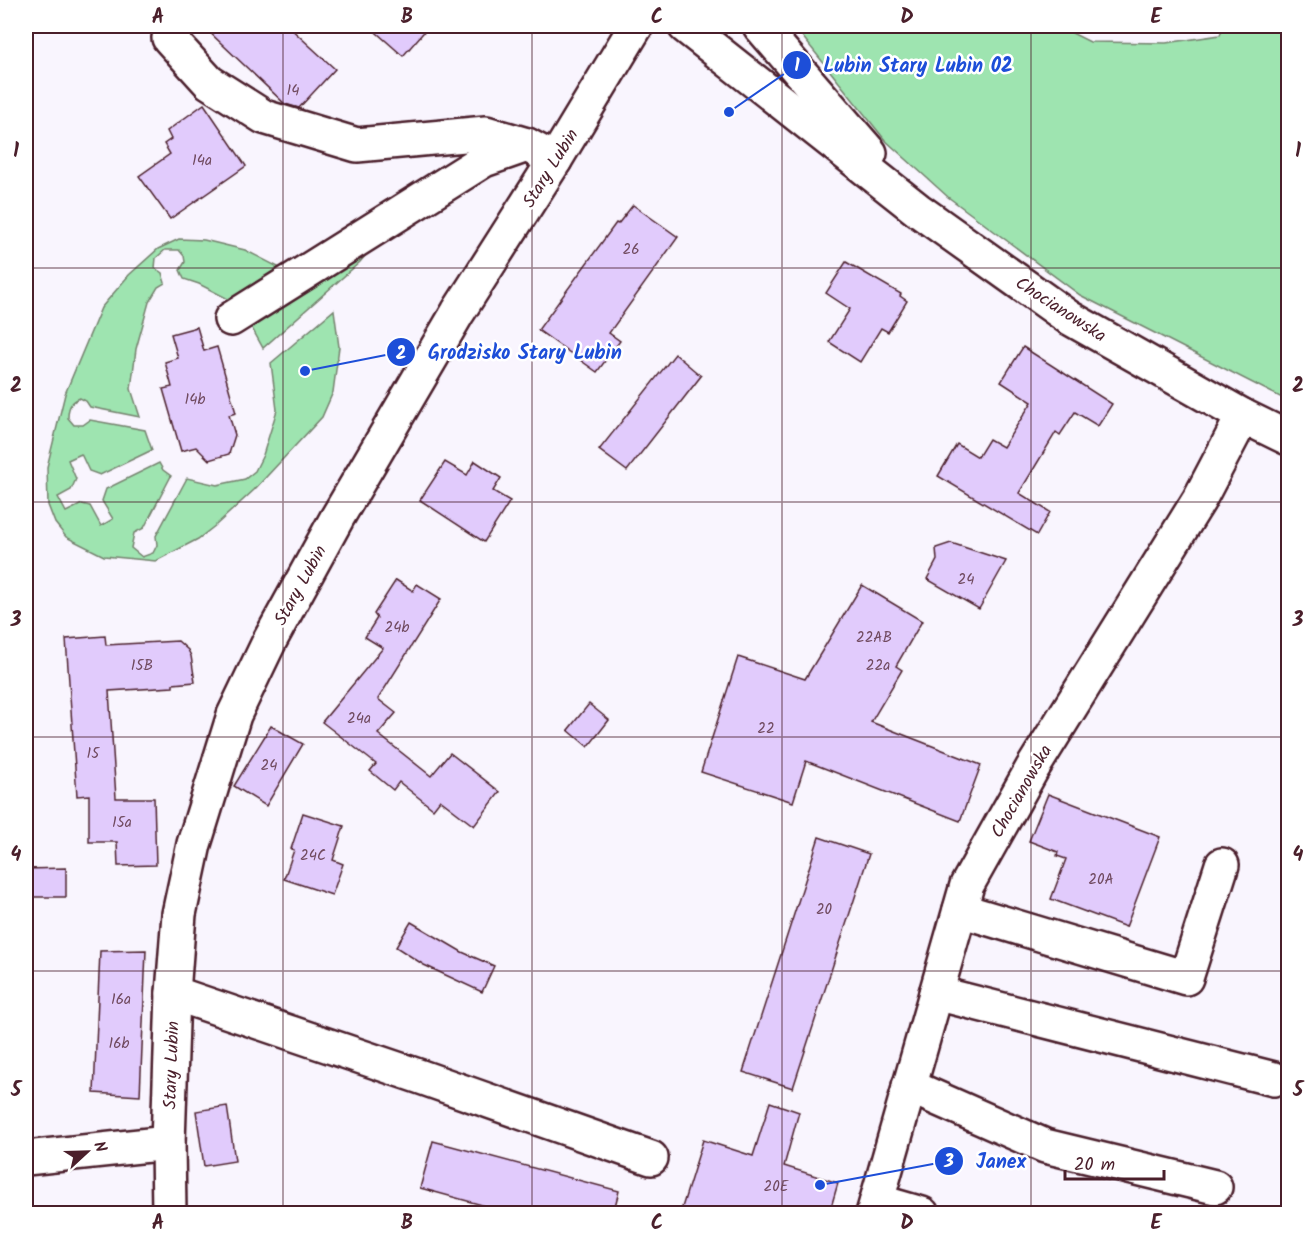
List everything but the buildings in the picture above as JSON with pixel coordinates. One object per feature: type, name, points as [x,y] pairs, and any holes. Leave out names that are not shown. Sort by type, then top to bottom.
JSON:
[{"type":"street","name":"Stary Lubin","points":[[169,1214],[168,1143],[173,993],[179,914],[194,844],[234,715],[270,640],[337,518],[458,312],[541,152],[636,26]]},
{"type":"street","name":"Chocianowska","points":[[685,26],[918,210],[1068,317],[1243,416],[1288,438]]},
{"type":"street","name":"Chocianowska","points":[[760,26],[918,210]]},
{"type":"street","points":[[169,38],[209,81],[264,117],[357,145],[486,133],[541,152]]},
{"type":"street","points":[[231,319],[484,160],[541,152]]},
{"type":"street","name":"Chocianowska","points":[[875,1207],[967,885],[1032,769],[1199,500],[1243,416]]},
{"type":"street","points":[[960,910],[1186,978],[1222,865]]},
{"type":"street","points":[[173,993],[651,1158]]},
{"type":"street","points":[[936,993],[1274,1079]]},
{"type":"street","points":[[909,1086],[1045,1146],[1215,1187]]},
{"type":"street","points":[[26,1158],[168,1143]]},
{"type":"street","points":[[875,1207],[922,1214]]},
{"type":"green space","points":[[794,26],[1058,26],[1090,42],[1166,43],[1220,35],[1223,26],[1288,26],[1288,401],[1080,295],[948,197],[885,140]]},
{"type":"green space","points":[[380,238],[360,262],[263,348],[248,321]]},
{"type":"green space","points":[[179,239],[204,240],[245,250],[284,270],[232,301],[184,279],[180,270],[185,262],[184,256],[179,250],[165,250],[156,258],[155,268],[162,273],[165,283],[158,287],[149,302],[136,349],[131,389],[140,417],[90,407],[80,398],[74,401],[68,411],[68,418],[74,425],[83,425],[90,420],[145,430],[152,450],[100,475],[89,471],[81,454],[68,460],[76,479],[71,490],[58,497],[66,512],[82,504],[90,506],[101,526],[113,519],[102,501],[106,489],[159,463],[163,470],[171,476],[144,528],[134,533],[131,548],[142,557],[153,553],[157,545],[156,536],[187,478],[217,485],[245,479],[255,471],[263,455],[277,410],[271,363],[334,310],[339,347],[333,392],[322,417],[254,490],[198,539],[156,561],[104,556],[66,537],[55,523],[48,505],[47,467],[65,394],[101,308],[129,275],[158,249]]},
{"type":"place","name":"Lubin Stary Lubin 02","points":[[729,112]]},
{"type":"place","name":"Grodzisko Stary Lubin","points":[[305,371]]},
{"type":"place","name":"Janex","points":[[820,1185]]}]
